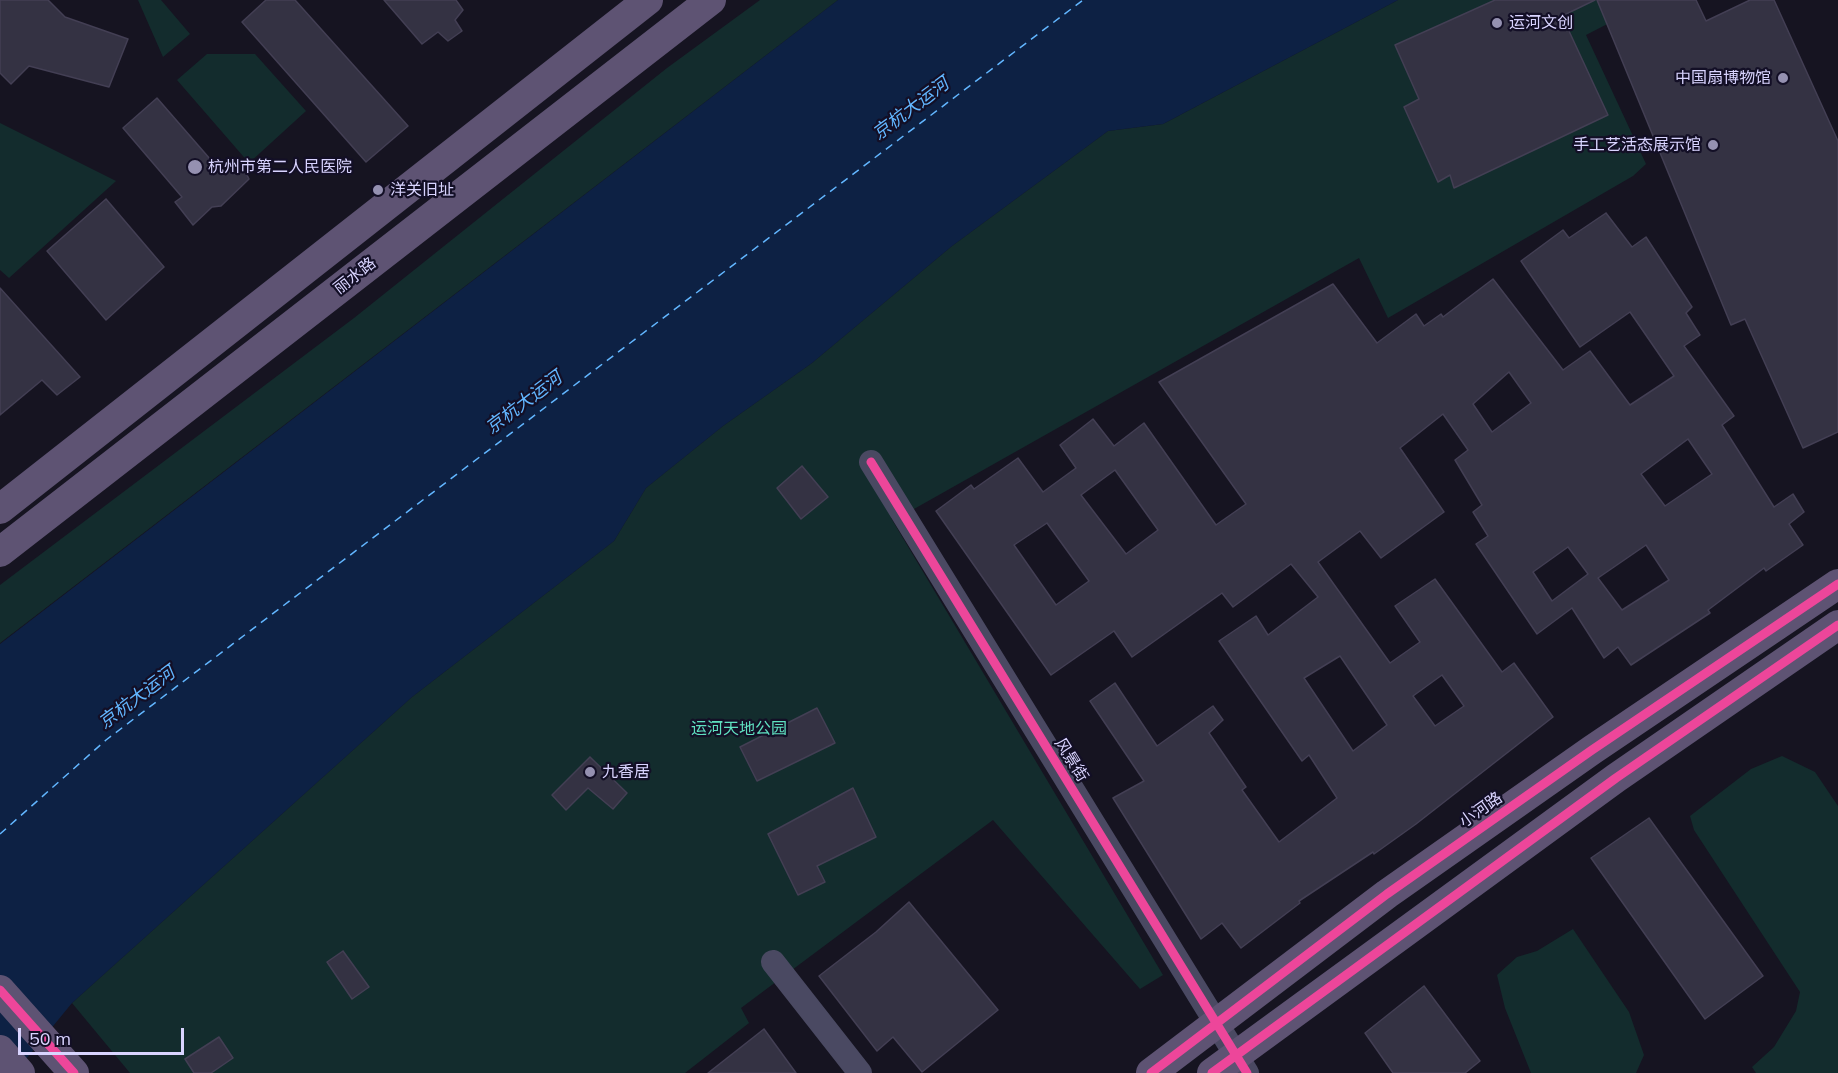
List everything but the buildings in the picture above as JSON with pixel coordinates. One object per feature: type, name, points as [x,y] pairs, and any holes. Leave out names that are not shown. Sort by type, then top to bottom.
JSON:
[{"type":"main road","points":[[0,509],[648,0]]},
{"type":"main road","name":"丽水路","points":[[0,552],[711,0]]},
{"type":"main road","name":"小河路","points":[[1151,1073],[1388,894],[1592,750],[1838,584]]},
{"type":"main road","points":[[1212,1073],[1241,1064],[1616,778],[1838,625]]},
{"type":"main road","points":[[0,990],[74,1073]]},
{"type":"main road","points":[[0,1050],[20,1073]]},
{"type":"street","name":"风景街","points":[[871,462],[1241,1064]]},
{"type":"street","points":[[772,962],[860,1073]]},
{"type":"green space","points":[[138,0],[161,0],[190,34],[163,57]]},
{"type":"green space","points":[[760,0],[838,0],[0,643],[0,585],[354,318],[667,68]]},
{"type":"green space","name":"运河天地公园","points":[[1398,0],[1654,0],[1586,35],[1646,164],[1633,176],[1388,318],[1359,258],[914,509],[891,518],[1163,975],[1140,989],[993,820],[741,1008],[749,1023],[685,1073],[130,1073],[72,1003],[412,697],[614,541],[646,488],[723,426],[812,363],[952,246],[1108,131],[1163,124]]},
{"type":"green space","points":[[207,54],[255,54],[306,111],[249,163],[177,80]]},
{"type":"green space","points":[[0,123],[116,181],[9,278],[0,270]]},
{"type":"green space","points":[[1782,756],[1815,772],[1838,806],[1838,1073],[1756,1073],[1752,1067],[1774,1047],[1796,1011],[1800,992],[1694,830],[1690,816],[1751,769]]},
{"type":"green space","points":[[1573,929],[1629,1012],[1644,1055],[1636,1073],[1531,1073],[1505,1008],[1497,975],[1517,957],[1537,951]]},
{"type":"water","name":"京杭大运河","points":[[838,0],[1398,0],[1163,124],[1108,131],[952,246],[812,363],[723,426],[646,488],[614,541],[412,697],[72,1003],[17,1070],[12,1073],[0,1073],[0,644]]},
{"type":"ferry route","points":[[0,834],[106,740],[1083,0]]},
{"type":"cycle path","points":[[871,462],[1247,1073]]},
{"type":"cycle path","points":[[1151,1073],[1387,894],[1592,750],[1838,584]]},
{"type":"cycle path","points":[[1212,1073],[1616,778],[1838,625]]},
{"type":"cycle path","points":[[0,990],[74,1073]]},
{"type":"place","name":"运河文创","points":[[1497,23]]},
{"type":"place","name":"中国扇博物馆","points":[[1783,78]]},
{"type":"place","name":"手工艺活态展示馆","points":[[1713,145]]},
{"type":"place","name":"杭州市第二人民医院","points":[[195,167]]},
{"type":"place","name":"洋关旧址","points":[[378,190]]},
{"type":"place","name":"九香居","points":[[590,772]]}]
